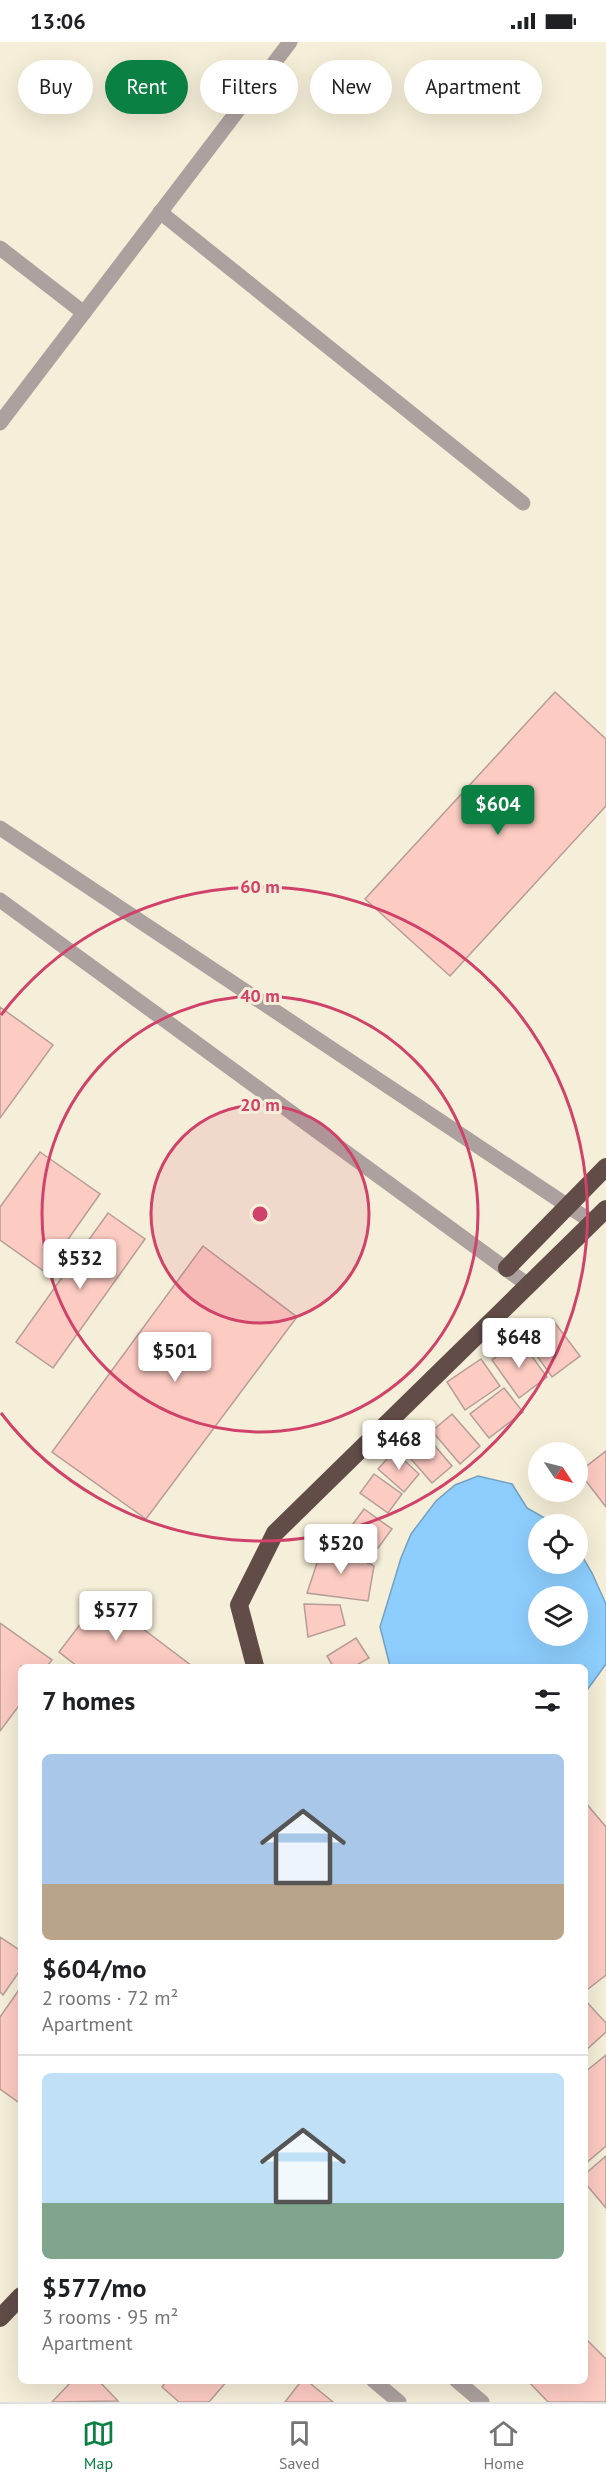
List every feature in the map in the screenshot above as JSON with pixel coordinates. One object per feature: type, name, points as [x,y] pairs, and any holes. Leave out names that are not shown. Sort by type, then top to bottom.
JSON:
[{"type":"highway","points":[[507,1268],[606,1167]]},
{"type":"highway","points":[[254,1664],[239,1605],[275,1533],[606,1209]]},
{"type":"highway","points":[[0,2318],[18,2299]]},
{"type":"street","points":[[0,423],[290,42]]},
{"type":"street","points":[[160,212],[523,503]]},
{"type":"street","points":[[0,248],[84,313]]},
{"type":"street","points":[[0,828],[592,1222]]},
{"type":"street","points":[[0,900],[528,1285]]},
{"type":"street","points":[[378,2384],[399,2402]]},
{"type":"street","points":[[461,2384],[482,2402]]},
{"type":"water","points":[[478,1476],[512,1484],[527,1508],[538,1514],[528,1514],[528,1574],[588,1574],[588,1566],[606,1604],[606,1664],[588,1689],[588,1664],[389,1664],[380,1627],[401,1558],[411,1534],[436,1501],[455,1485]]},
{"type":"building","points":[[555,692],[606,739],[606,806],[450,976],[365,899]]},
{"type":"building","points":[[0,1007],[53,1045],[0,1118]]},
{"type":"building","points":[[40,1152],[100,1194],[45,1272],[0,1240],[0,1207]]},
{"type":"building","points":[[108,1213],[145,1239],[53,1368],[16,1342]]},
{"type":"building","points":[[203,1246],[297,1317],[146,1519],[52,1452]]},
{"type":"building","points":[[552,1319],[580,1356],[552,1377],[525,1339]]},
{"type":"building","points":[[520,1340],[547,1377],[519,1398],[492,1360]]},
{"type":"building","points":[[481,1359],[500,1386],[465,1410],[447,1382]]},
{"type":"building","points":[[504,1388],[523,1412],[489,1438],[470,1414]]},
{"type":"building","points":[[452,1414],[480,1446],[460,1464],[432,1431]]},
{"type":"building","points":[[424,1433],[452,1466],[432,1483],[404,1451]]},
{"type":"building","points":[[394,1451],[419,1474],[404,1492],[378,1469]]},
{"type":"building","points":[[606,1451],[606,1507],[588,1484],[588,1465]]},
{"type":"building","points":[[374,1474],[402,1494],[388,1513],[360,1493]]},
{"type":"building","points":[[364,1509],[392,1529],[378,1548],[350,1528]]},
{"type":"building","points":[[324,1542],[374,1566],[368,1601],[307,1593]]},
{"type":"building","points":[[101,1597],[189,1664],[74,1664],[59,1652]]},
{"type":"building","points":[[304,1604],[340,1605],[345,1625],[308,1637]]},
{"type":"building","points":[[0,1623],[52,1660],[49,1664],[18,1664],[18,1707],[0,1731]]},
{"type":"building","points":[[356,1638],[369,1658],[358,1664],[332,1664],[327,1656]]},
{"type":"building","points":[[588,1806],[606,1827],[606,1975],[588,1989]]},
{"type":"building","points":[[0,1937],[18,1949],[18,1973],[3,1995],[0,1992]]},
{"type":"building","points":[[18,1991],[18,2102],[0,2089],[0,2017]]},
{"type":"building","points":[[588,2003],[606,2023],[606,2032],[588,2048]]},
{"type":"building","points":[[606,2055],[606,2146],[588,2161],[588,2070]]},
{"type":"building","points":[[606,2156],[606,2208],[588,2187],[588,2171]]},
{"type":"building","points":[[588,2341],[606,2359],[606,2402],[548,2402],[531,2384],[588,2384]]},
{"type":"building","points":[[69,2384],[102,2384],[118,2401],[52,2402]]},
{"type":"building","points":[[164,2384],[225,2384],[209,2402],[179,2402],[162,2387]]},
{"type":"building","points":[[299,2384],[311,2384],[333,2402],[285,2402]]}]
